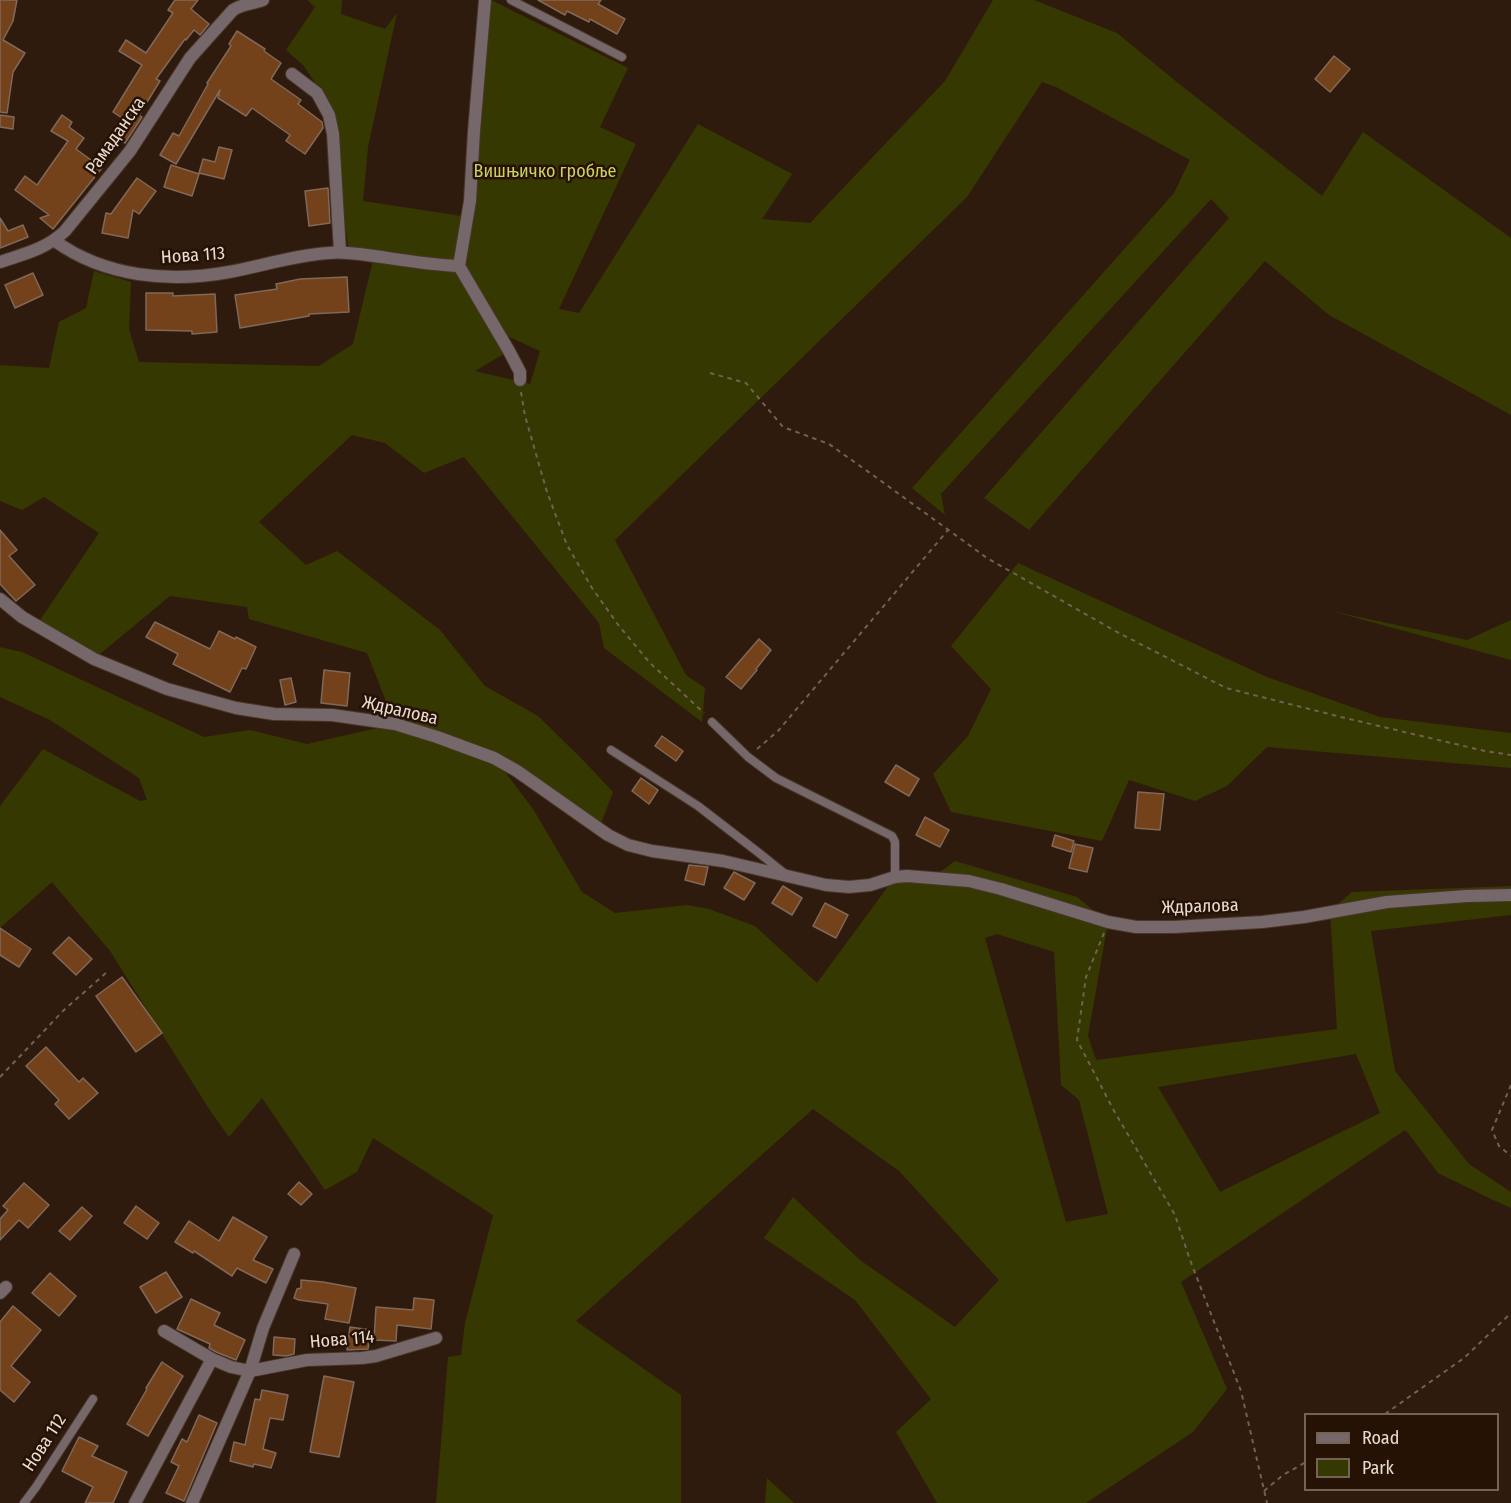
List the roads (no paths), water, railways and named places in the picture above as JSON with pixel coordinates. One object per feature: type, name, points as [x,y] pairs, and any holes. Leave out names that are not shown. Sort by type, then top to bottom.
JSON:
[{"type":"street","name":"Рамаданска","points":[[0,262],[55,241],[130,151],[190,58],[238,2],[250,4],[263,0]]},
{"type":"street","points":[[485,0],[470,201],[459,266],[509,351],[520,372],[520,380]]},
{"type":"street","points":[[292,74],[317,93],[329,115],[333,134],[340,252]]},
{"type":"street","name":"Нова 113","points":[[55,241],[99,265],[156,277],[204,276],[311,255],[340,252],[459,266]]},
{"type":"street","name":"Ждралова","points":[[0,599],[22,617],[94,659],[167,689],[236,708],[274,714],[332,715],[395,724],[494,758],[517,771],[608,835],[628,845],[652,852],[723,861],[826,885],[849,887],[870,885],[895,877],[907,876],[969,881],[1108,922],[1136,927],[1262,922],[1387,902],[1511,895]]},
{"type":"street","points":[[192,1503],[250,1371],[263,1328],[294,1254]]},
{"type":"street","name":"Нова 114","points":[[164,1330],[212,1359],[231,1367],[250,1371],[306,1360],[376,1356],[436,1338]]},
{"type":"street","points":[[135,1503],[212,1359]]},
{"type":"lane","points":[[511,0],[622,57]]},
{"type":"lane","points":[[712,722],[748,757],[776,778],[892,836],[895,846],[895,877]]},
{"type":"lane","name":"Ждралова","points":[[611,750],[698,806],[787,876]]},
{"type":"lane","name":"Нова 112","points":[[24,1503],[93,1399]]},
{"type":"park label","name":"Вишњичко гробље","points":[[545,172]]}]
